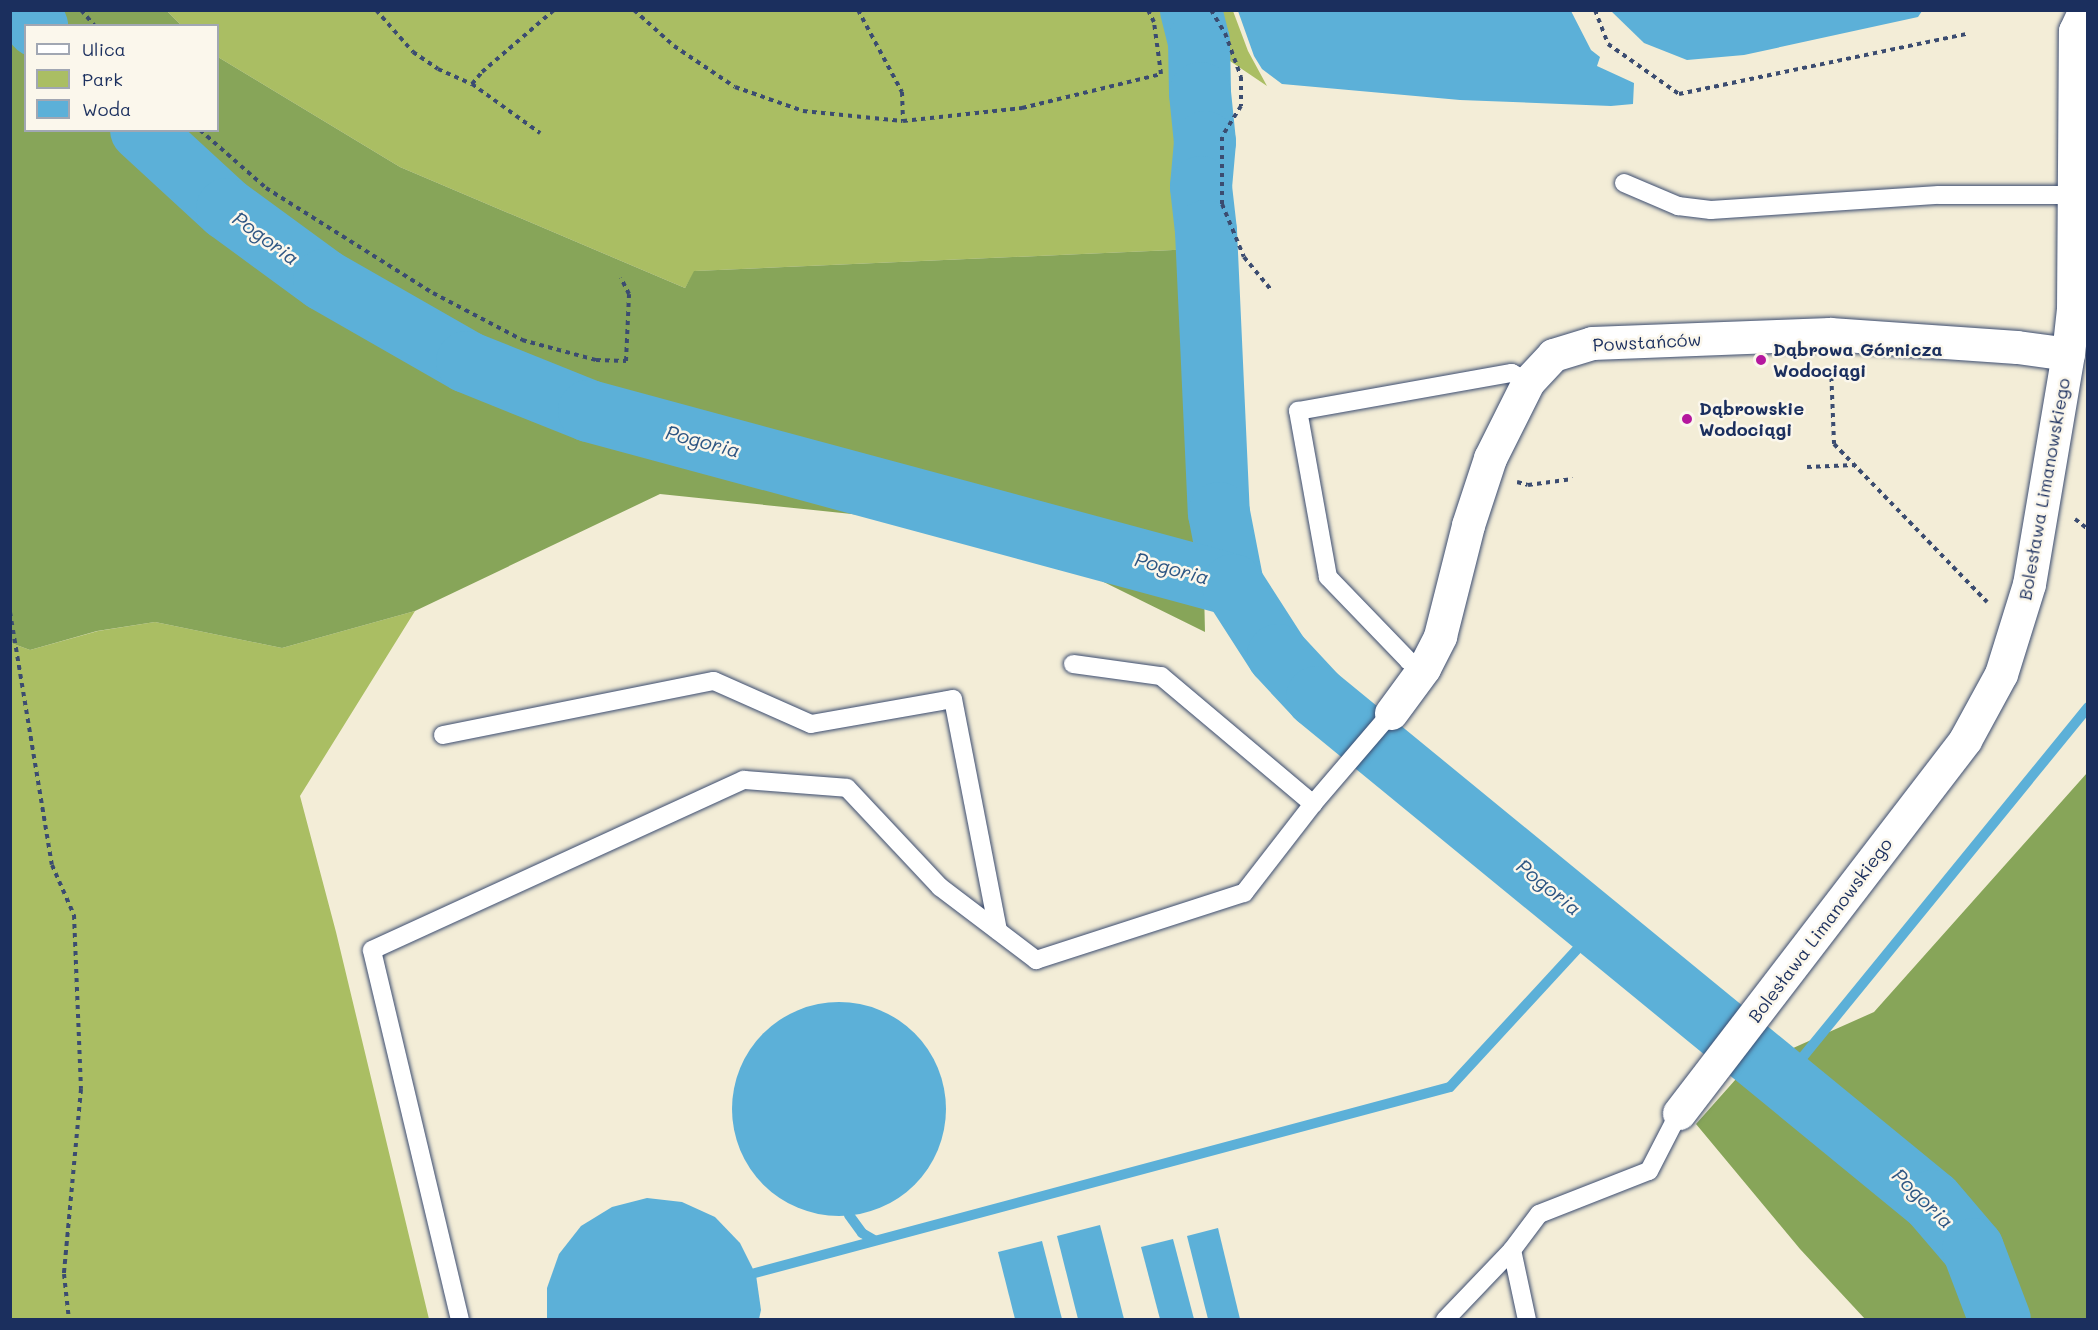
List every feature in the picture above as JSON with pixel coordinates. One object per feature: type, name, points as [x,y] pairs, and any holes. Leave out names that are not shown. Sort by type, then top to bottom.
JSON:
[{"type":"street","name":"Bolesława Limanowskiego","points":[[1679,1113],[1965,740],[2001,674],[2030,584],[2068,354],[2080,252],[2073,195],[2075,31],[2085,10]]},
{"type":"street","name":"Powstańców","points":[[1391,713],[1424,668],[1440,636],[1468,525],[1486,470],[1528,382],[1553,355],[1592,343],[1830,334],[2068,354]]},
{"type":"lane","points":[[1624,183],[1678,206],[1711,210],[1939,195],[2073,195]]},
{"type":"lane","points":[[1424,668],[1409,661],[1328,577],[1298,411],[1512,373],[1528,382]]},
{"type":"lane","points":[[1073,664],[1161,676],[1313,804]]},
{"type":"lane","points":[[443,735],[714,681],[811,724],[953,699],[998,931]]},
{"type":"lane","points":[[460,1320],[372,950],[744,780],[847,788],[940,887],[1036,960],[1244,893],[1313,804],[1391,713]]},
{"type":"lane","points":[[1445,1320],[1512,1250],[1539,1214],[1649,1171],[1679,1113]]},
{"type":"lane","points":[[1512,1250],[1527,1320]]},
{"type":"path","points":[[81,10],[93,24]]},
{"type":"path","points":[[376,10],[412,52],[438,69],[472,84],[540,132]]},
{"type":"path","points":[[472,84],[554,10]]},
{"type":"path","points":[[634,10],[674,46],[735,87],[803,111],[903,121],[1022,108],[1161,74],[1155,22],[1148,10]]},
{"type":"path","points":[[858,10],[902,92],[903,121]]},
{"type":"path","points":[[1211,10],[1225,33],[1241,77],[1241,106],[1222,137],[1222,204],[1245,257],[1272,291]]},
{"type":"path","points":[[1595,10],[1608,44],[1679,94],[1967,34]]},
{"type":"path","points":[[202,132],[266,188],[433,292],[522,340],[596,360],[626,361],[629,294],[621,278]]},
{"type":"path","points":[[1830,334],[1834,444],[2015,631]]},
{"type":"path","points":[[1807,467],[1855,465]]},
{"type":"path","points":[[1486,470],[1528,486],[1573,479]]},
{"type":"path","points":[[10,612],[52,865],[74,915],[81,1089],[64,1274],[69,1320]]},
{"type":"green space","points":[[11,10],[167,11],[180,24],[24,24],[24,132],[219,132],[219,58],[400,167],[685,288],[694,271],[1196,249],[1205,632],[1049,555],[890,518],[660,494],[415,611],[282,648],[155,622],[97,631],[30,650],[11,643]]},
{"type":"green space","points":[[167,11],[1180,11],[1194,37],[1174,24],[1196,249],[695,271],[685,288],[400,167],[219,58],[219,24],[180,24]]},
{"type":"green space","points":[[1203,11],[1233,11],[1248,51],[1267,86],[1227,59]]},
{"type":"green space","points":[[415,611],[300,796],[336,932],[429,1319],[11,1320],[11,643],[30,650],[98,631],[155,622],[282,648]]},
{"type":"green space","points":[[2087,773],[2087,1319],[1865,1319],[1800,1249],[1696,1124],[1744,1070],[1874,1012]]},
{"type":"water","points":[[1238,11],[1571,11],[1591,50],[1600,57],[1597,66],[1634,83],[1633,104],[1611,106],[1460,100],[1282,84],[1262,69],[1254,56]]},
{"type":"water","points":[[1611,11],[1922,11],[1918,17],[1744,55],[1687,60],[1644,43]]},
{"type":"water","points":[[839,1002],[860,1004],[880,1010],[907,1026],[922,1041],[938,1068],[944,1088],[946,1109],[944,1130],[938,1150],[922,1177],[907,1192],[880,1208],[860,1214],[839,1216],[818,1214],[798,1208],[771,1192],[756,1177],[740,1150],[734,1130],[732,1109],[734,1088],[740,1068],[756,1041],[771,1026],[798,1010],[818,1004]]},
{"type":"water","points":[[647,1198],[682,1202],[715,1217],[740,1243],[756,1275],[761,1310],[759,1319],[547,1319],[547,1288],[559,1254],[581,1226],[612,1207]]},
{"type":"water","points":[[1100,1225],[1124,1319],[1078,1319],[1057,1236]]},
{"type":"water","points":[[1218,1228],[1240,1319],[1208,1319],[1187,1236]]},
{"type":"water","points":[[1173,1239],[1194,1319],[1160,1319],[1141,1247]]},
{"type":"water","points":[[1042,1241],[1062,1319],[1015,1319],[998,1252]]},
{"type":"waterway","name":"Pogoria","points":[[24,10],[35,24]]},
{"type":"waterway","points":[[1191,10],[1199,41],[1200,93],[1205,142],[1201,187],[1206,231],[1219,513],[1233,585]]},
{"type":"waterway","name":"Pogoria","points":[[143,132],[227,209],[324,280],[467,362],[589,411],[1233,585],[1278,655],[1317,697],[1932,1201],[1973,1249],[2000,1320]]},
{"type":"waterway","points":[[1784,1080],[2088,707]]},
{"type":"waterway","points":[[755,1273],[1450,1087],[1580,946],[1601,930]]},
{"type":"waterway","points":[[849,1215],[862,1233],[874,1240]]},
{"type":"place","name":"Dąbrowa Górnicza Wodociągi","points":[[1761,360]]},
{"type":"place","name":"Dąbrowskie Wodociągi","points":[[1687,419]]}]
